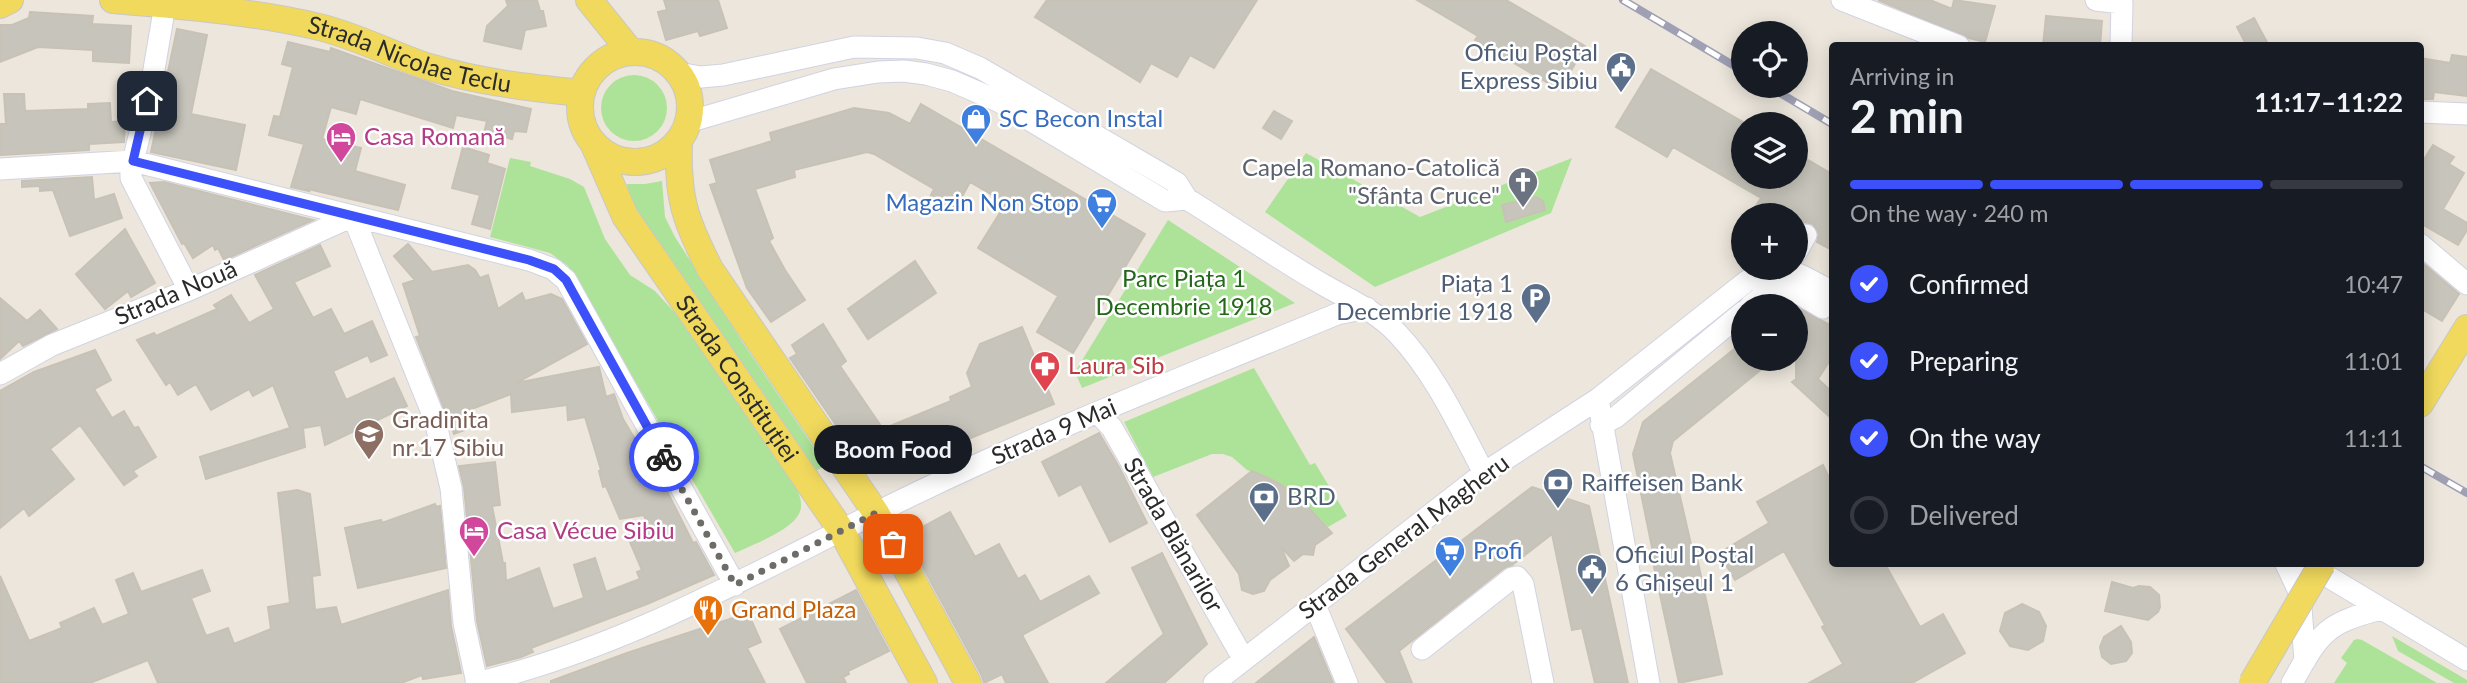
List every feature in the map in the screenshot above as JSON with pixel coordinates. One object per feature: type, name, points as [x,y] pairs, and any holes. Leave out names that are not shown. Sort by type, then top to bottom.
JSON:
[{"type":"main road","points":[[0,5],[10,0]]},
{"type":"main road","name":"Strada Nicolae Teclu","points":[[113,0],[299,23],[337,32],[454,73],[525,87],[581,93]]},
{"type":"main road","points":[[589,0],[631,52]]},
{"type":"main road","points":[[631,52],[649,54],[665,61],[678,73],[687,88],[690,105],[684,132],[665,154],[647,162],[628,162],[610,157],[594,145],[584,130],[580,111],[581,93],[600,65],[615,56],[631,52]]},
{"type":"main road","name":"Strada Constituției","points":[[684,132],[678,173],[681,202],[692,234],[710,269],[876,513],[968,683]]},
{"type":"main road","name":"Strada Constituției","points":[[594,145],[625,216],[841,530],[924,683]]},
{"type":"main road","points":[[2424,398],[2467,328]]},
{"type":"main road","points":[[2252,683],[2320,567]]},
{"type":"street","points":[[603,0],[613,27]]},
{"type":"street","points":[[1842,0],[1949,42]]},
{"type":"street","points":[[2096,0],[2123,1],[2121,42]]},
{"type":"street","points":[[165,5],[131,170],[133,185],[190,290]]},
{"type":"street","points":[[678,73],[701,77],[723,75],[854,47],[906,47],[945,53],[980,68],[1177,183],[1187,199],[1321,283],[1367,308],[1398,334],[1421,364],[1452,412],[1484,474]]},
{"type":"street","points":[[684,132],[834,79],[904,71],[926,74],[963,85],[999,101],[1165,201],[1187,199]]},
{"type":"street","points":[[2424,112],[2467,114]]},
{"type":"street","points":[[0,169],[133,161],[554,269],[566,280],[735,585]]},
{"type":"street","points":[[353,216],[435,420],[445,454],[451,488],[464,623],[477,683]]},
{"type":"street","name":"Strada Nouă","points":[[0,374],[52,345],[190,290],[353,216]]},
{"type":"street","points":[[2424,247],[2467,284]]},
{"type":"street","points":[[1649,683],[1598,399],[1747,281],[1752,280]]},
{"type":"street","points":[[1760,294],[1773,280]]},
{"type":"street","points":[[1806,280],[1828,300]]},
{"type":"street","name":"Strada 9 Mai","points":[[477,683],[522,678],[646,626],[979,464],[1337,314],[1367,308]]},
{"type":"street","points":[[1601,425],[1616,417],[1731,322]]},
{"type":"street","name":"Strada General Magheru","points":[[1223,680],[1244,660],[1484,474],[1598,399]]},
{"type":"street","name":"Strada Blănarilor","points":[[1098,413],[1112,428],[1244,660]]},
{"type":"street","points":[[2287,567],[2300,594],[2305,660]]},
{"type":"street","points":[[2312,567],[2467,660]]},
{"type":"street","points":[[1422,649],[1517,577],[1523,584],[1542,683]]},
{"type":"street","points":[[1315,605],[1347,683]]},
{"type":"street","points":[[2292,683],[2316,643],[2334,625],[2348,618],[2381,609]]},
{"type":"green space","points":[[634,75],[657,85],[667,108],[657,131],[634,141],[611,131],[601,108],[611,85]]},
{"type":"green space","points":[[1306,153],[1420,217],[1572,158],[1551,213],[1375,287],[1265,212]]},
{"type":"green space","points":[[510,158],[531,162],[530,166],[570,179],[584,187],[605,239],[630,275],[655,291],[676,314],[788,474],[799,493],[801,506],[799,514],[785,528],[735,553],[568,266],[550,253],[490,237]]},
{"type":"green space","points":[[662,181],[665,217],[675,237],[826,465],[816,471],[630,202],[627,184]]},
{"type":"green space","name":"Parc Piața 1 Decembrie 1918","points":[[1168,220],[1295,303],[1082,388],[1075,372]]},
{"type":"green space","points":[[1254,368],[1310,465],[1315,463],[1347,516],[1328,527],[1279,482],[1247,470],[1232,457],[1223,454],[1212,454],[1153,477],[1124,422]]},
{"type":"green space","points":[[2392,636],[2467,680],[2467,683],[2454,683],[2398,651]]},
{"type":"green space","points":[[2358,639],[2437,683],[2334,683],[2347,663],[2341,658],[2354,640]]},
{"type":"building","points":[[506,0],[537,0],[540,11],[543,11],[546,26],[525,30],[521,49],[484,41],[487,26],[508,6]]},
{"type":"building","points":[[664,0],[718,0],[727,28],[700,36],[698,31],[666,40],[658,12],[667,10]]},
{"type":"building","points":[[1047,0],[1257,0],[1214,68],[1190,55],[1177,77],[1151,63],[1140,82],[1035,17]]},
{"type":"building","points":[[1417,0],[1506,0],[1585,46],[1560,90],[1475,40],[1478,36]]},
{"type":"building","points":[[1878,0],[1930,0],[1952,9],[1954,0],[1995,6],[1985,42],[1969,38]]},
{"type":"building","points":[[30,12],[93,16],[92,24],[131,26],[129,63],[93,61],[93,50],[38,47],[0,62],[0,25],[12,25],[29,18]]},
{"type":"building","points":[[2046,16],[2102,21],[2100,42],[2043,42]]},
{"type":"building","points":[[2254,18],[2267,42],[2245,42],[2237,27]]},
{"type":"building","points":[[177,29],[207,35],[191,114],[245,125],[236,170],[151,152]]},
{"type":"building","points":[[288,42],[330,52],[331,48],[452,91],[531,109],[526,132],[514,131],[512,139],[484,133],[487,121],[456,115],[453,128],[360,99],[356,114],[331,107],[322,139],[361,148],[355,171],[405,185],[398,210],[291,187],[304,144],[269,135],[274,116],[280,117],[293,67],[282,64]]},
{"type":"building","points":[[2452,55],[2467,57],[2467,96],[2434,92],[2433,99],[2424,99],[2424,59],[2450,63]]},
{"type":"building","points":[[1651,69],[1731,115],[1731,181],[1673,147],[1667,157],[1616,127]]},
{"type":"building","points":[[4,94],[24,94],[25,111],[88,109],[88,104],[110,103],[111,122],[125,121],[124,142],[89,144],[89,150],[0,155],[0,124],[6,124]]},
{"type":"building","points":[[921,104],[1145,234],[1073,353],[1037,332],[1058,296],[978,248],[1006,203],[970,182],[954,211],[930,197],[934,189],[867,152],[794,170],[795,177],[755,189],[773,238],[769,241],[805,300],[771,322],[747,288],[710,185],[717,183],[710,160],[772,141],[770,133],[854,108],[889,113],[910,124]]},
{"type":"building","points":[[1274,111],[1292,121],[1281,139],[1263,128]]},
{"type":"building","points":[[2433,145],[2454,157],[2449,164],[2464,173],[2443,209],[2467,223],[2467,230],[2458,245],[2424,225],[2424,160]]},
{"type":"building","points":[[463,147],[489,155],[487,163],[505,169],[490,229],[472,224],[480,195],[452,188]]},
{"type":"building","points":[[1808,160],[1829,172],[1829,248],[1817,242],[1819,234],[1813,224],[1808,223],[1808,203],[1758,203],[1761,198],[1745,189],[1808,189]]},
{"type":"building","points":[[92,177],[94,200],[114,194],[122,218],[70,236],[53,190],[40,191],[40,186],[22,187],[22,181]]},
{"type":"building","points":[[164,182],[313,220],[224,260],[218,248],[215,250],[213,245],[193,258],[184,243],[182,244],[150,183]]},
{"type":"building","name":"Capela Romano-Catolică \"Sfânta Cruce\"","points":[[1536,197],[1543,201],[1545,210],[1506,222],[1502,205]]},
{"type":"building","points":[[125,229],[155,283],[131,297],[128,291],[105,309],[76,274]]},
{"type":"building","points":[[408,244],[432,272],[468,265],[480,278],[488,275],[498,309],[522,293],[525,301],[551,294],[562,299],[587,344],[516,383],[599,367],[606,397],[614,394],[623,419],[658,478],[660,477],[693,543],[696,542],[714,575],[647,604],[531,648],[533,652],[521,657],[487,666],[477,621],[464,487],[459,466],[495,462],[500,505],[492,506],[505,563],[506,581],[539,568],[553,609],[584,598],[574,565],[595,558],[606,592],[640,579],[637,572],[642,570],[627,535],[648,527],[644,515],[620,519],[606,486],[603,487],[599,471],[601,470],[585,417],[568,420],[567,405],[512,412],[511,394],[469,410],[475,426],[454,434],[416,337],[420,336],[403,284],[415,280],[394,256]]},
{"type":"building","points":[[320,245],[330,266],[294,282],[313,318],[331,309],[344,334],[372,321],[387,355],[371,362],[368,355],[333,371],[346,400],[394,378],[407,406],[325,445],[321,425],[303,428],[305,447],[206,479],[200,457],[290,428],[273,385],[253,396],[249,389],[211,410],[196,384],[178,395],[170,382],[166,385],[137,340],[154,333],[156,336],[217,309],[214,305],[231,295],[249,323],[274,309],[255,275]]},
{"type":"building","points":[[915,261],[936,293],[868,339],[848,309]]},
{"type":"building","points":[[2424,264],[2459,294],[2442,321],[2424,310]]},
{"type":"building","points":[[0,298],[27,321],[40,310],[57,329],[23,346],[19,341],[0,359]]},
{"type":"building","points":[[1808,313],[1829,324],[1829,362],[1818,379],[1829,389],[1829,416],[1792,382],[1796,379],[1796,371],[1808,371]]},
{"type":"building","points":[[823,324],[846,361],[840,366],[883,429],[951,401],[950,397],[972,387],[967,373],[980,344],[1022,327],[1054,404],[895,469],[863,464],[790,358],[797,354],[792,345]]},
{"type":"building","points":[[95,350],[111,380],[94,389],[112,418],[124,411],[134,428],[138,427],[156,457],[133,471],[137,476],[124,485],[80,425],[50,449],[74,479],[29,516],[24,508],[0,528],[0,391],[34,372]]},
{"type":"building","points":[[1731,352],[1731,371],[1759,371],[1673,441],[1670,453],[1693,553],[1696,553],[1722,674],[1679,683],[1633,454],[1643,422]]},
{"type":"building","points":[[1099,433],[1147,523],[1110,542],[1081,484],[1059,496],[1042,462]]},
{"type":"building","points":[[1823,465],[1829,478],[1829,567],[1887,567],[1920,627],[1943,614],[1965,653],[1912,683],[1809,683],[1843,664],[1784,551],[1735,580],[1719,553],[1769,523],[1757,502]]},
{"type":"building","name":"BRD","points":[[1252,471],[1279,483],[1306,505],[1332,533],[1315,545],[1313,555],[1303,554],[1294,561],[1281,547],[1289,566],[1270,580],[1264,591],[1253,594],[1242,590],[1239,574],[1197,515]]},
{"type":"building","points":[[1532,487],[1589,506],[1628,683],[1595,683],[1582,628],[1572,630],[1552,534],[1512,565],[1504,568],[1399,651],[1412,683],[1387,683],[1346,629]]},
{"type":"building","points":[[297,490],[310,494],[320,575],[312,576],[315,610],[336,607],[341,625],[448,590],[451,626],[461,673],[423,679],[422,675],[401,683],[158,683],[148,660],[90,683],[0,683],[0,576],[29,641],[62,628],[60,623],[94,608],[102,625],[129,614],[116,580],[133,573],[141,592],[202,570],[210,591],[191,598],[206,636],[228,628],[234,644],[271,629],[268,607],[290,603],[278,493]]},
{"type":"building","points":[[435,504],[436,507],[440,506],[446,568],[358,588],[345,528],[381,520],[382,523]]},
{"type":"building","points":[[950,512],[975,557],[999,544],[1018,579],[1025,575],[1040,602],[1089,576],[1099,593],[1022,635],[1048,683],[1006,683],[1002,674],[984,683],[906,536]]},
{"type":"building","points":[[1162,553],[1207,644],[1164,683],[1106,683],[1164,634],[1132,568]]},
{"type":"building","points":[[2112,582],[2133,588],[2150,587],[2159,595],[2158,612],[2148,620],[2105,611]]},
{"type":"building","points":[[856,590],[889,651],[848,671],[849,674],[843,677],[846,683],[807,683],[780,629]]},
{"type":"building","points":[[2022,604],[2039,612],[2046,626],[2043,641],[2028,650],[2010,646],[2000,631],[2005,613]]},
{"type":"building","points":[[748,613],[761,642],[747,648],[765,683],[551,683],[627,653]]},
{"type":"building","points":[[2121,626],[2131,642],[2132,653],[2126,661],[2111,664],[2102,657],[2100,647],[2104,637]]},
{"type":"building","points":[[1314,637],[1333,683],[1256,683]]},
{"type":"railway","points":[[1623,0],[1731,64]]},
{"type":"railway","points":[[1788,98],[1829,122]]},
{"type":"railway","points":[[2424,468],[2467,493]]},
{"type":"way so far","points":[[664,457],[735,585],[876,513],[893,544]]},
{"type":"place","name":"Oficiu Poștal Express Sibiu","points":[[1621,94]]},
{"type":"place","name":"SC Becon Instal","points":[[976,146]]},
{"type":"place","name":"Casa Romană","points":[[341,164]]},
{"type":"place","name":"Capela Romano-Catolică \"Sfânta Cruce\"","points":[[1523,209]]},
{"type":"place","name":"Magazin Non Stop","points":[[1102,230]]},
{"type":"place","name":"Piața 1 Decembrie 1918","points":[[1536,325]]},
{"type":"place","name":"Laura Sib","points":[[1045,393]]},
{"type":"place","name":"Gradinita nr.17 Sibiu","points":[[369,461]]},
{"type":"place","name":"Raiffeisen Bank","points":[[1558,510]]},
{"type":"place","name":"BRD","points":[[1264,524]]},
{"type":"place","name":"Boom Food","points":[[893,544]]},
{"type":"place","name":"Casa Vécue Sibiu","points":[[474,558]]},
{"type":"place","name":"Profi","points":[[1450,578]]},
{"type":"place","name":"Oficiul Poștal 6 Ghișeul 1","points":[[1592,596]]},
{"type":"place","name":"Grand Plaza","points":[[708,637]]},
{"type":"route","points":[[147,101],[133,161],[472,245],[554,269],[566,280],[664,457]]}]
